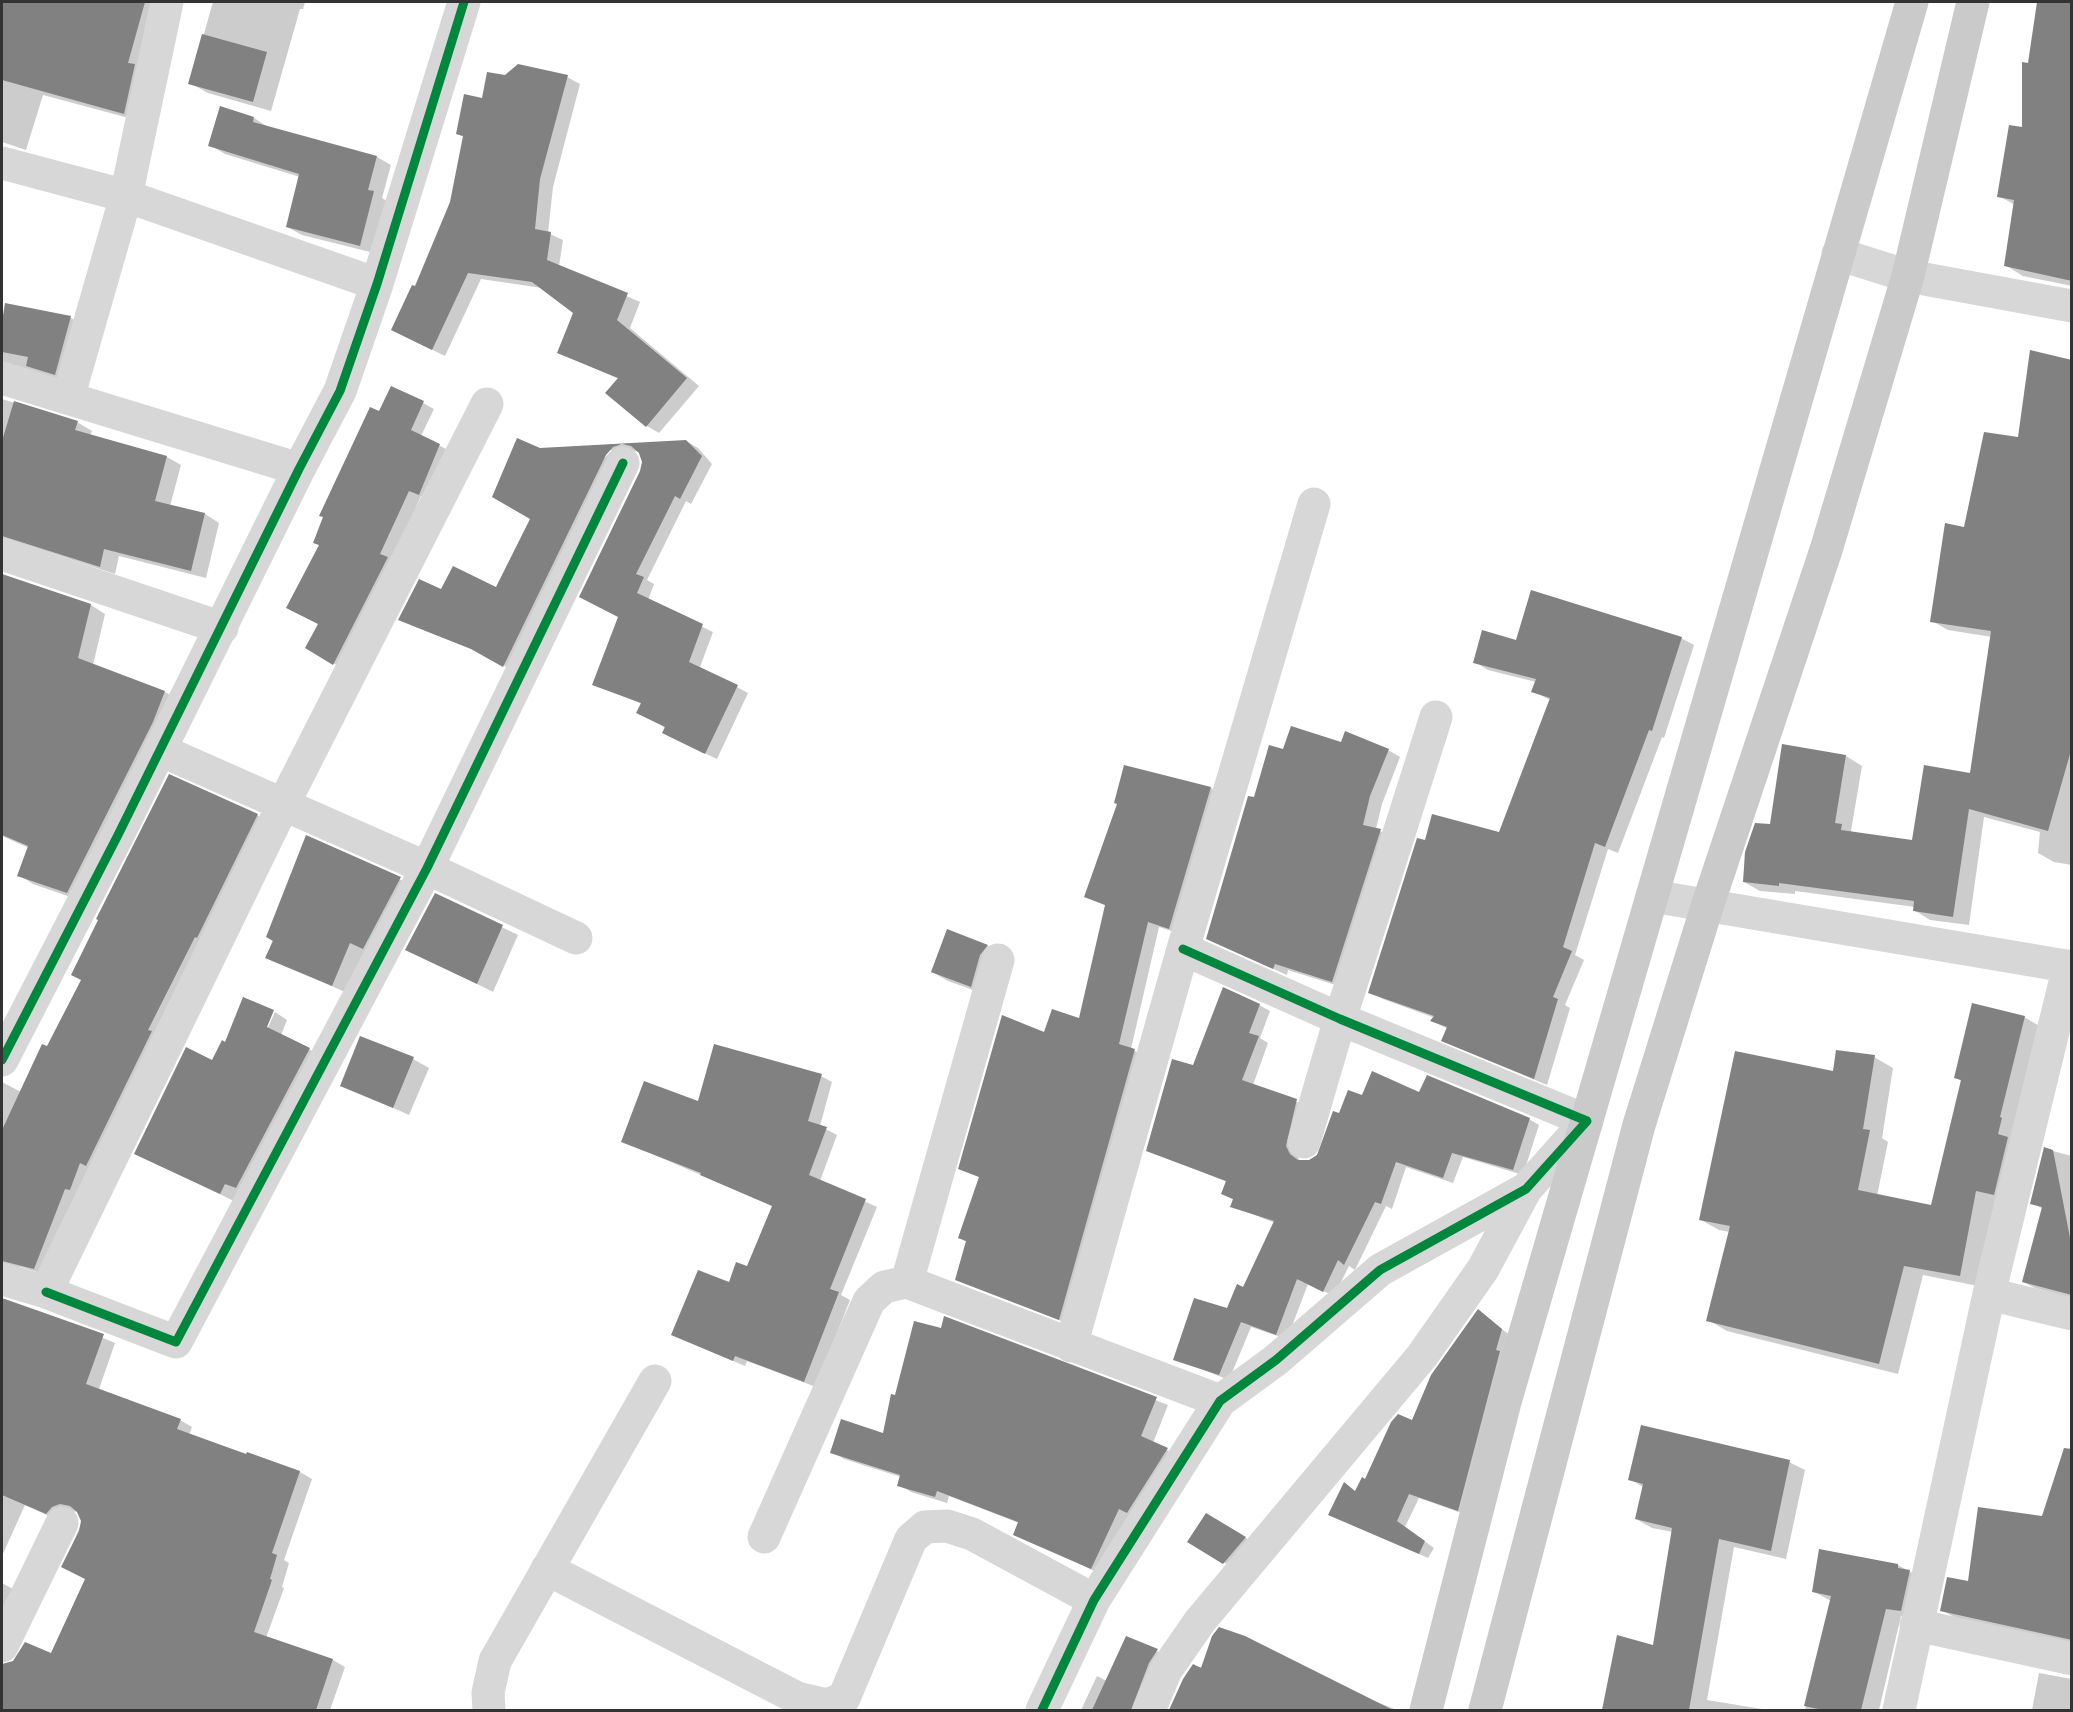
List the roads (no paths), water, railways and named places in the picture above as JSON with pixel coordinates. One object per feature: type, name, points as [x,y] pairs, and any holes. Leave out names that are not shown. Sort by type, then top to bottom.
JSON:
[{"type":"main road","points":[[1426,1710],[1505,1402],[1912,2]]},
{"type":"main road","points":[[1485,1710],[1639,1125],[1707,907],[1826,550],[1908,276],[1973,2]]},
{"type":"street","points":[[69,398],[126,196],[167,2]]},
{"type":"street","points":[[2,1060],[340,391],[377,284],[464,2]]},
{"type":"street","points":[[2,163],[126,196],[377,284]]},
{"type":"street","points":[[1838,255],[1908,276],[2072,306]]},
{"type":"street","points":[[2,378],[299,469]]},
{"type":"street","points":[[46,1292],[283,805],[487,404]]},
{"type":"street","points":[[2,1279],[46,1292],[176,1342],[427,868],[623,463]]},
{"type":"street","points":[[1071,1346],[1183,949],[1314,504]]},
{"type":"street","points":[[2,554],[222,628]]},
{"type":"street","points":[[1304,1142],[1340,1019],[1436,717]]},
{"type":"street","points":[[160,750],[427,868],[576,938]]},
{"type":"street","points":[[1652,896],[2070,966],[1989,1294],[1899,1710]]},
{"type":"street","points":[[1149,1710],[1166,1670],[1200,1621],[1422,1356],[1483,1269],[1527,1189],[1587,1121],[1340,1019],[1183,949]]},
{"type":"street","points":[[907,1282],[998,960]]},
{"type":"street","points":[[1042,1710],[1094,1600],[1220,1401],[1276,1360],[1380,1270],[1527,1189]]},
{"type":"street","points":[[764,1537],[869,1301],[884,1287],[907,1282],[1220,1401]]},
{"type":"street","points":[[1989,1294],[2072,1314]]},
{"type":"street","points":[[489,1710],[488,1693],[495,1661],[655,1381]]},
{"type":"street","points":[[2,1646],[62,1523]]},
{"type":"street","points":[[547,1569],[797,1698],[827,1705],[844,1698],[911,1539],[925,1527],[947,1526],[972,1534],[1094,1600]]},
{"type":"street","points":[[1916,1625],[2072,1659]]}]
